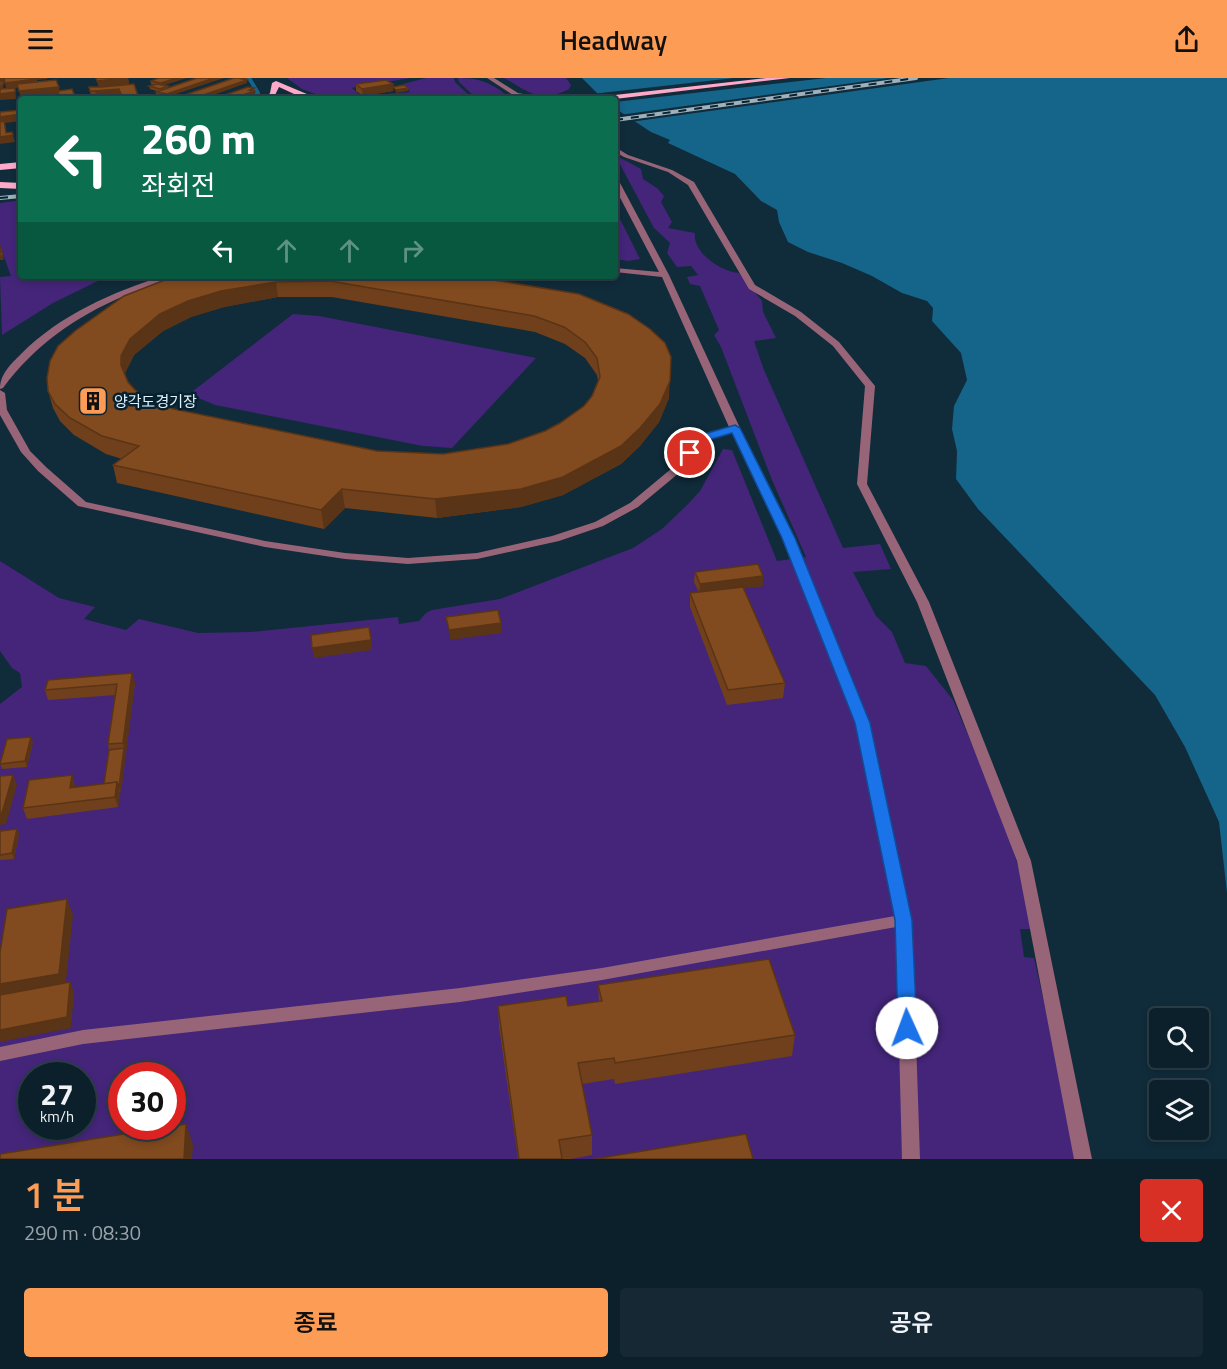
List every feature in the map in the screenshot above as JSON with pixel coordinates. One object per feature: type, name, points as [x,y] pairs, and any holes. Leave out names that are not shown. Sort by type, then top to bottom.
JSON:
[{"type":"main road","points":[[618,97],[786,78]]},
{"type":"main road","points":[[272,96],[274,93],[275,80]]},
{"type":"main road","points":[[275,80],[286,96]]},
{"type":"main road","points":[[275,80],[305,96]]},
{"type":"main road","points":[[0,167],[18,165]]},
{"type":"main road","points":[[0,185],[18,186]]},
{"type":"street","points":[[490,78],[518,96]]},
{"type":"street","points":[[618,151],[626,156],[670,171],[691,184],[752,287],[798,314],[836,344],[870,386],[862,484],[923,602],[1024,861],[1083,1159]]},
{"type":"street","points":[[618,187],[665,275],[735,428],[789,538],[863,723],[904,920],[911,1159]]},
{"type":"street","points":[[618,270],[665,275]]},
{"type":"street","points":[[0,386],[11,368],[44,338],[123,294],[164,279]]},
{"type":"street","points":[[0,393],[2,410],[26,452],[82,504],[265,544],[345,556],[408,561],[477,556],[555,539],[599,524],[634,505],[681,466],[698,440],[735,428]]},
{"type":"street","points":[[0,1054],[83,1037],[374,1007],[460,995],[613,972],[904,920]]},
{"type":"shaded area","points":[[287,78],[410,78],[352,88],[361,96],[320,96],[302,89]]},
{"type":"shaded area","points":[[426,78],[454,78],[455,82],[470,96],[361,96],[410,92],[403,84]]},
{"type":"shaded area","points":[[458,78],[474,79],[487,83],[508,96],[474,96],[459,82]]},
{"type":"shaded area","points":[[504,78],[566,78],[571,85],[569,89],[559,93],[542,96],[528,92]]},
{"type":"shaded area","points":[[618,157],[641,169],[643,179],[657,188],[664,196],[661,202],[672,222],[668,228],[695,233],[698,248],[703,254],[717,265],[739,273],[762,301],[763,312],[776,338],[754,341],[764,370],[843,548],[880,544],[891,569],[853,572],[876,616],[892,632],[905,663],[926,666],[953,700],[1004,818],[1027,898],[1031,929],[1020,929],[1024,957],[1034,958],[1066,1100],[1074,1142],[1074,1159],[0,1159],[0,704],[22,687],[20,673],[12,668],[0,651],[0,561],[59,598],[95,607],[84,619],[126,630],[139,619],[198,633],[251,632],[398,617],[399,624],[419,621],[432,610],[500,599],[633,548],[662,529],[700,491],[723,449],[732,450],[777,561],[806,557],[772,480],[721,347],[714,335],[719,330],[700,286],[690,284],[687,277],[698,275],[691,266],[677,267],[667,253],[670,243],[654,228],[618,161]]},
{"type":"shaded area","points":[[16,201],[18,208],[18,279],[102,279],[53,303],[2,335],[0,277],[11,276],[0,246],[0,203]]},
{"type":"shaded area","points":[[618,215],[640,259],[618,259]]},
{"type":"shaded area","points":[[293,314],[319,316],[536,358],[452,448],[423,446],[215,405],[189,394]]},
{"type":"water","points":[[582,78],[1227,78],[1227,893],[1219,822],[1185,747],[1155,695],[978,509],[956,479],[957,451],[952,429],[954,406],[967,380],[961,353],[932,321],[933,308],[927,301],[902,293],[872,276],[788,242],[779,222],[777,210],[761,201],[735,174],[668,143],[670,140],[651,132],[618,110],[618,96],[600,96]]},
{"type":"pier","points":[[734,78],[826,78],[618,102],[618,96],[592,94]]},
{"type":"pier","points":[[889,78],[949,78],[630,122],[619,115]]},
{"type":"building","points":[[4,78],[36,78],[36,79],[5,83]]},
{"type":"building","points":[[96,78],[125,78],[97,81]]},
{"type":"building","points":[[159,78],[177,78],[161,83],[151,81]]},
{"type":"building","points":[[197,78],[214,78],[167,94],[156,92]]},
{"type":"building","points":[[234,78],[247,80],[201,96],[182,96]]},
{"type":"building","points":[[56,80],[59,87],[19,91],[17,84]]},
{"type":"building","points":[[386,80],[393,84],[362,89],[356,84]]},
{"type":"building","points":[[134,84],[138,96],[113,96],[121,94],[119,89],[90,91],[89,87]]},
{"type":"building","points":[[157,84],[168,86],[160,89],[149,86]]},
{"type":"building","points":[[404,85],[408,88],[396,90],[393,87]]},
{"type":"building","points":[[248,87],[254,88],[249,90],[254,91],[240,96],[222,96]]},
{"type":"building","points":[[15,88],[15,92],[0,94],[0,89]]},
{"type":"building","points":[[72,89],[75,96],[59,96],[58,91]]},
{"type":"building","points":[[18,110],[18,114],[0,117],[0,112]]},
{"type":"building","points":[[4,121],[6,133],[12,132],[13,135],[0,137],[0,122]]},
{"type":"building","name":"양각도경기장","points":[[167,279],[487,279],[579,294],[628,314],[665,343],[671,357],[670,381],[660,404],[621,446],[563,477],[521,489],[435,499],[342,489],[321,510],[113,465],[139,446],[102,436],[70,418],[55,404],[48,391],[47,378],[50,361],[58,346],[124,296]],"holes":[[[330,281],[534,316],[564,327],[585,342],[597,358],[600,377],[592,396],[584,406],[545,431],[508,444],[443,454],[377,451],[174,409],[158,404],[135,390],[128,382],[121,365],[121,356],[130,339],[160,314],[188,301],[221,291],[276,282]]]},
{"type":"building","points":[[758,564],[763,576],[700,584],[695,572]]},
{"type":"building","points":[[743,587],[785,683],[728,690],[690,593]]},
{"type":"building","points":[[498,610],[501,623],[449,630],[446,617]]},
{"type":"building","points":[[369,627],[371,640],[312,648],[311,635]]},
{"type":"building","points":[[132,673],[123,743],[108,744],[117,684],[45,690],[48,680]]},
{"type":"building","points":[[31,737],[25,761],[0,764],[7,739]]},
{"type":"building","points":[[124,748],[119,787],[117,782],[104,784],[109,750]]},
{"type":"building","points":[[13,775],[2,813],[0,814],[0,776]]},
{"type":"building","points":[[72,775],[70,788],[117,782],[115,797],[23,808],[29,780]]},
{"type":"building","points":[[17,829],[12,853],[0,855],[0,831]]},
{"type":"building","points":[[67,899],[59,974],[0,984],[0,952],[7,909]]},
{"type":"building","points":[[769,959],[795,1035],[615,1063],[614,1058],[578,1063],[592,1135],[559,1140],[562,1159],[519,1159],[498,1006],[566,996],[568,1006],[602,1001],[598,985]]},
{"type":"building","points":[[70,982],[67,1017],[0,1030],[0,995]]},
{"type":"building","points":[[746,1134],[753,1159],[594,1159]]},
{"type":"building","points":[[108,1137],[108,1140],[185,1140],[184,1159],[0,1159],[0,1154]]},
{"type":"waterway","points":[[249,78],[258,93],[254,96]]},
{"type":"railway","points":[[618,120],[916,78]]},
{"type":"railway","points":[[0,198],[18,196]]},
{"type":"place","name":"양각도경기장","points":[[93,401]]},
{"type":"route","points":[[690,453],[698,440],[735,428],[789,538],[863,723],[904,920],[907,1028]]}]
